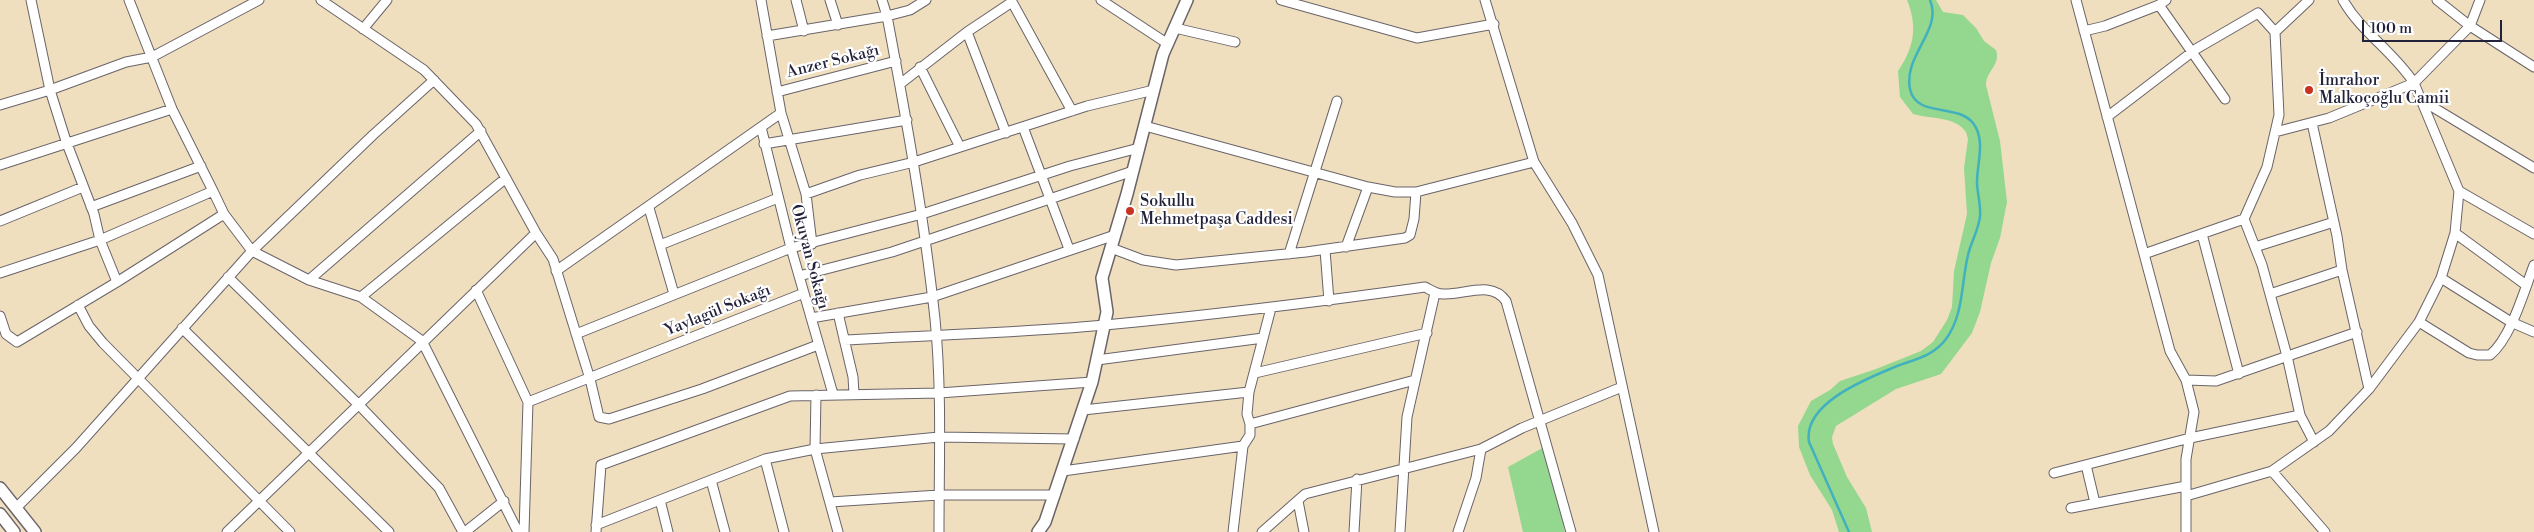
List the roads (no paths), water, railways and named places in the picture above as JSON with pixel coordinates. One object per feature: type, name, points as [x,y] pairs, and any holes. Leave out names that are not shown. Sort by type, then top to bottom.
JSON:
[{"type":"street","points":[[30,0],[50,90],[66,142],[91,207],[100,240],[117,282]]},
{"type":"street","points":[[129,0],[172,109],[224,214],[252,251],[309,280],[361,297],[422,341],[518,532]]},
{"type":"street","points":[[0,105],[50,90],[126,62],[152,57],[260,0]]},
{"type":"street","points":[[321,0],[424,70],[481,131],[536,233],[553,259],[590,379],[599,417],[609,420],[702,389],[818,345]]},
{"type":"street","points":[[363,29],[387,0]]},
{"type":"street","points":[[761,0],[781,113],[806,194],[812,244]]},
{"type":"street","points":[[796,0],[804,31]]},
{"type":"street","points":[[830,0],[838,25]]},
{"type":"street","points":[[882,0],[887,16],[907,120],[922,214],[932,297],[938,393],[939,532]]},
{"type":"street","points":[[1101,0],[1168,44]]},
{"type":"street","points":[[1038,532],[1045,522],[1055,495],[1092,382],[1107,312],[1102,278],[1168,44],[1187,0]]},
{"type":"street","points":[[1281,0],[1417,38],[1494,24]]},
{"type":"street","points":[[1312,10],[1316,0]]},
{"type":"street","points":[[1485,0],[1494,24],[1513,98],[1534,162],[1572,223],[1598,275],[1654,532]]},
{"type":"street","points":[[2076,0],[2170,351],[2186,380],[2194,412],[2186,458],[2186,532]]},
{"type":"street","points":[[2275,32],[2309,0]]},
{"type":"street","points":[[2186,496],[2272,471],[2329,431],[2370,389],[2419,322],[2441,278],[2455,232],[2460,191],[2414,83],[2406,70],[2351,14],[2344,0]]},
{"type":"street","points":[[2436,0],[2470,26],[2534,67]]},
{"type":"street","points":[[2275,132],[2329,118],[2414,83],[2470,26],[2480,0]]},
{"type":"street","points":[[767,36],[887,16],[910,10],[923,1]]},
{"type":"street","points":[[900,84],[920,67],[1011,1],[1072,111]]},
{"type":"street","points":[[2084,31],[2105,26],[2163,3],[2192,53],[2225,98]]},
{"type":"street","points":[[2107,116],[2192,53],[2258,12],[2275,32],[2279,116],[2267,167],[2244,219],[2255,246],[2288,356],[2300,414],[2314,442]]},
{"type":"street","points":[[1175,28],[1235,42]]},
{"type":"street","points":[[967,32],[1006,132]]},
{"type":"street","name":"Anzer Sokağı","points":[[777,92],[896,61]]},
{"type":"street","points":[[920,67],[960,147]]},
{"type":"street","points":[[16,508],[76,448],[252,251],[373,135],[434,80]]},
{"type":"street","points":[[806,194],[860,175],[914,162],[1072,111],[1154,90]]},
{"type":"street","points":[[2421,100],[2534,168]]},
{"type":"street","points":[[1289,254],[1337,101]]},
{"type":"street","points":[[0,165],[172,109]]},
{"type":"street","points":[[556,271],[649,208],[781,113]]},
{"type":"street","points":[[764,144],[907,120]]},
{"type":"street","points":[[2312,122],[2334,222],[2342,270],[2370,389]]},
{"type":"street","points":[[1145,126],[1368,187],[1395,192],[1416,192],[1534,162]]},
{"type":"street","points":[[1023,127],[1040,176],[1070,249]]},
{"type":"street","name":"Okuyan Sokağı","points":[[761,128],[798,276],[832,394]]},
{"type":"street","points":[[309,280],[481,131]]},
{"type":"street","points":[[576,334],[791,248],[922,214],[1040,176],[1139,148]]},
{"type":"street","points":[[91,207],[201,166]]},
{"type":"street","points":[[798,276],[892,252],[1133,171]]},
{"type":"street","points":[[361,297],[506,178]]},
{"type":"street","points":[[0,222],[84,187]]},
{"type":"street","points":[[1346,247],[1368,187]]},
{"type":"street","points":[[0,273],[100,240],[213,191]]},
{"type":"street","points":[[2460,191],[2534,234]]},
{"type":"street","points":[[1111,248],[1143,260],[1176,265],[1325,250],[1405,238],[1410,235],[1414,219],[1416,192]]},
{"type":"street","points":[[660,245],[778,198]]},
{"type":"street","points":[[649,208],[674,294]]},
{"type":"street","points":[[0,316],[6,334],[16,342],[117,282],[224,214]]},
{"type":"street","points":[[2144,254],[2244,219]]},
{"type":"street","points":[[2255,246],[2334,222]]},
{"type":"street","points":[[2455,232],[2526,285]]},
{"type":"street","points":[[227,532],[422,341],[536,233]]},
{"type":"street","points":[[2202,234],[2239,374]]},
{"type":"street","points":[[810,318],[932,297],[1115,235]]},
{"type":"street","points":[[1325,250],[1329,301]]},
{"type":"street","points":[[2419,322],[2477,356],[2490,355],[2511,322],[2534,265]]},
{"type":"street","points":[[2270,294],[2342,270]]},
{"type":"street","points":[[228,277],[358,404],[439,488],[464,532],[504,501]]},
{"type":"street","points":[[2441,278],[2511,322],[2534,332]]},
{"type":"street","points":[[844,340],[936,337],[1104,325],[1272,308],[1425,287],[1435,293],[1443,294],[1491,290],[1503,297],[1541,420],[1571,532]]},
{"type":"street","points":[[476,290],[528,402],[524,532]]},
{"type":"street","points":[[1400,532],[1407,417],[1435,293]]},
{"type":"street","name":"Yaylagül Sokağı","points":[[528,402],[804,294]]},
{"type":"street","points":[[78,305],[89,326],[103,343],[290,532]]},
{"type":"street","points":[[1233,532],[1243,446],[1250,435],[1250,424],[1247,414],[1249,392],[1272,308]]},
{"type":"street","points":[[838,313],[853,376],[854,394]]},
{"type":"street","points":[[182,328],[389,532]]},
{"type":"street","points":[[2186,380],[2216,381],[2357,332]]},
{"type":"street","points":[[1255,374],[1427,333]]},
{"type":"street","points":[[1097,360],[1263,338]]},
{"type":"street","points":[[1250,424],[1415,380]]},
{"type":"street","points":[[1074,439],[939,437],[815,449],[764,459],[660,500],[596,529],[601,466],[790,396],[938,393],[1092,382]]},
{"type":"street","points":[[1262,532],[1305,494],[1482,450],[1541,420],[1622,387]]},
{"type":"street","points":[[1083,410],[1249,392]]},
{"type":"street","points":[[816,395],[815,449],[838,532]]},
{"type":"street","points":[[2054,473],[2190,438],[2300,414]]},
{"type":"street","points":[[1063,471],[1243,446]]},
{"type":"street","points":[[1458,532],[1476,478],[1482,450]]},
{"type":"street","points":[[764,459],[784,532]]},
{"type":"street","points":[[2086,465],[2095,504]]},
{"type":"street","points":[[2272,471],[2325,532]]},
{"type":"street","points":[[711,480],[725,532]]},
{"type":"street","points":[[1354,532],[1357,480]]},
{"type":"street","points":[[2071,508],[2186,486]]},
{"type":"street","points":[[0,488],[35,532]]},
{"type":"street","points":[[830,502],[939,495],[1055,495]]},
{"type":"street","points":[[660,500],[668,532]]},
{"type":"street","points":[[1298,501],[1304,532]]},
{"type":"street","points":[[0,514],[14,532]]},
{"type":"waterway","points":[[1849,532],[1809,442],[1810,429],[1815,417],[1836,396],[1864,380],[1920,358],[1934,350],[1946,339],[1952,329],[1959,309],[1968,255],[1977,231],[1980,216],[1977,182],[1980,144],[1977,130],[1966,117],[1920,104],[1914,98],[1910,89],[1909,77],[1912,65],[1931,22],[1933,11],[1930,0]]},
{"type":"place","name":"İmrahor Malkoçoğlu Camii","points":[[2309,90]]},
{"type":"place","name":"Sokullu Mehmetpaşa Caddesi","points":[[1130,211]]}]
